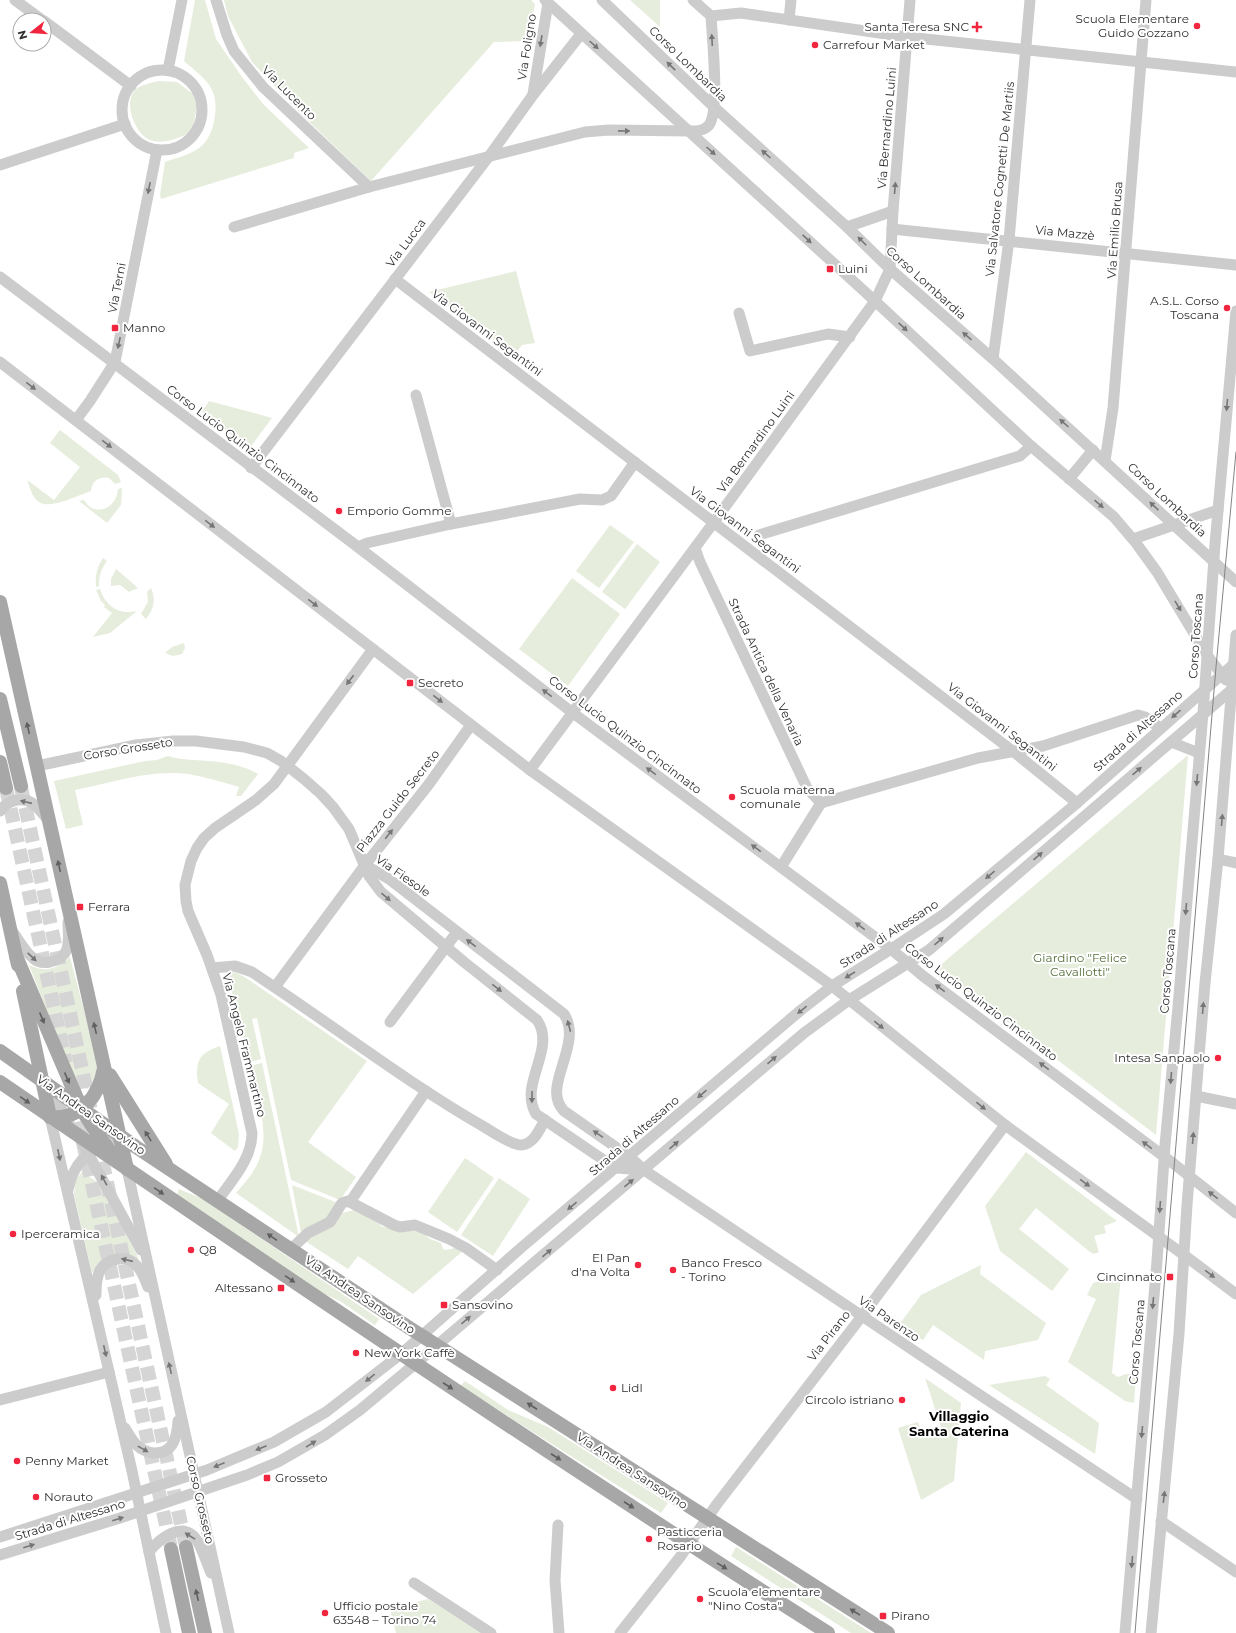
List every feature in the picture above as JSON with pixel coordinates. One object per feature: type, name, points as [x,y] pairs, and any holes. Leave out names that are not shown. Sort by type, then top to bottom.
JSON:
[{"type":"main road","name":"Corso Grosseto","points":[[0,602],[127,1169]]},
{"type":"main road","points":[[0,699],[20,786]]},
{"type":"main road","points":[[0,762],[6,788]]},
{"type":"main road","name":"Corso Grosseto","points":[[0,883],[50,1118]]},
{"type":"main road","points":[[16,956],[82,1110],[96,1149]]},
{"type":"main road","name":"Via Andrea Sansovino","points":[[0,1051],[82,1110],[169,1169],[218,1200],[436,1346],[888,1633]]},
{"type":"main road","points":[[50,1118],[66,1116],[82,1110],[98,1088],[104,1066]]},
{"type":"main road","points":[[104,1066],[169,1169]]},
{"type":"main road","name":"Via Andrea Sansovino","points":[[0,1082],[50,1118],[79,1136],[96,1149],[415,1364],[689,1545],[828,1633]]},
{"type":"main road","name":"Corso Grosseto","points":[[186,1547],[205,1633]]},
{"type":"main road","points":[[171,1549],[189,1633]]},
{"type":"street","points":[[15,0],[31,12]]},
{"type":"street","points":[[168,70],[182,0]]},
{"type":"street","name":"Via Lucento","points":[[216,0],[226,35],[234,50],[263,88],[369,187]]},
{"type":"street","name":"Corso Lombardia","points":[[602,0],[714,107],[847,227],[890,269],[993,359],[1236,582]]},
{"type":"street","points":[[234,227],[369,187],[585,132],[609,130],[699,131],[706,128],[711,123],[714,107],[715,87],[711,16],[693,0]]},
{"type":"street","points":[[789,20],[791,0]]},
{"type":"street","name":"Via Bernardino Luini","points":[[530,770],[876,301],[890,269],[893,211],[910,0]]},
{"type":"street","name":"Via Salvatore Cognetti De Martiis","points":[[993,359],[1009,240],[1030,0]]},
{"type":"street","name":"Via Emilio Brusa","points":[[1105,462],[1113,408],[1146,0]]},
{"type":"street","points":[[546,1],[876,301],[1031,446],[1114,517],[1133,539],[1157,572],[1207,655],[1234,688]]},
{"type":"street","name":"Via Foligno","points":[[533,95],[546,1]]},
{"type":"street","points":[[711,16],[741,13],[907,36],[1236,72]]},
{"type":"street","points":[[52,28],[131,86]]},
{"type":"street","name":"Via Lucca","points":[[251,468],[490,155],[533,95],[581,34]]},
{"type":"street","points":[[158,70],[168,70],[180,74],[190,82],[198,92],[202,103],[202,116],[195,133],[181,146],[157,150],[148,148],[134,138],[125,124],[123,104],[126,94],[138,78],[158,70]]},
{"type":"street","points":[[0,165],[125,124]]},
{"type":"street","name":"Via Terni","points":[[76,420],[115,362],[157,150]]},
{"type":"street","points":[[847,227],[893,211]]},
{"type":"street","name":"Via Mazzè","points":[[892,229],[1009,240],[1236,265]]},
{"type":"street","name":"Corso Lucio Quinzio Cincinnato","points":[[0,277],[115,362],[251,468],[358,547],[573,713],[891,949],[908,964],[1190,1176],[1236,1213]]},
{"type":"street","name":"Via Giovanni Segantini","points":[[395,279],[1014,752],[1077,803]]},
{"type":"street","name":"Corso Toscana","points":[[1125,1633],[1164,1157],[1205,689],[1218,510],[1236,311]]},
{"type":"street","points":[[739,313],[750,351],[828,334],[850,337]]},
{"type":"street","points":[[0,362],[530,770],[832,986],[1005,1125],[1236,1294]]},
{"type":"street","points":[[416,395],[451,524]]},
{"type":"street","points":[[759,535],[1020,456],[1031,446]]},
{"type":"street","points":[[1069,479],[1092,450]]},
{"type":"street","points":[[358,547],[367,543],[451,524],[580,499],[602,500],[611,496],[635,462]]},
{"type":"street","points":[[1133,539],[1218,510]]},
{"type":"street","name":"Strada Antica della Venaria","points":[[695,548],[700,562],[807,788],[821,803]]},
{"type":"street","points":[[1151,1633],[1180,1334],[1184,1255],[1205,983],[1234,688],[1236,634]]},
{"type":"street","points":[[286,766],[373,649]]},
{"type":"street","name":"Strada di Altessano","points":[[0,1537],[194,1475],[261,1448],[309,1423],[342,1401],[401,1354],[779,1028],[832,986],[944,914],[1077,803],[1235,662]]},
{"type":"street","name":"Strada di Altessano","points":[[0,1555],[141,1512],[264,1469],[309,1445],[357,1412],[804,1033],[849,1000],[929,950],[1203,713],[1234,688]]},
{"type":"street","points":[[781,867],[821,803],[978,758],[1043,746],[1138,715],[1145,717],[1160,728]]},
{"type":"street","name":"Piazza Guido Secreto","points":[[286,766],[321,794],[337,812],[352,835],[364,865],[429,784],[471,725]]},
{"type":"street","name":"Corso Grosseto","points":[[37,766],[136,745],[181,741],[249,748],[267,754],[286,766]]},
{"type":"street","points":[[1171,742],[1199,753]]},
{"type":"street","name":"Via Angelo Frammartino","points":[[218,1200],[245,1160],[251,1146],[252,1133],[223,1003],[212,968],[186,904],[186,880],[191,861],[197,848],[211,831],[245,809],[265,793],[274,784],[286,766]]},
{"type":"street","name":"Corso Grosseto","points":[[0,811],[10,802],[26,800],[34,804],[48,820]]},
{"type":"street","points":[[1218,859],[1236,863]]},
{"type":"street","points":[[276,987],[364,865]]},
{"type":"street","name":"Via Fiesole","points":[[364,865],[388,880],[564,1014],[568,1021],[570,1034],[557,1089],[559,1104],[564,1111],[630,1157]]},
{"type":"street","name":"Via Fiesole","points":[[364,865],[372,880],[381,892],[539,1022],[542,1030],[543,1042],[531,1098],[534,1110],[544,1120],[617,1168]]},
{"type":"street","name":"Corso Grosseto","points":[[9,925],[29,955],[35,960],[44,963],[58,960],[64,956],[68,949],[67,904]]},
{"type":"street","points":[[390,1022],[457,932]]},
{"type":"street","points":[[212,968],[239,966],[248,970],[276,987],[426,1091],[476,1122],[516,1144],[525,1144],[533,1140],[544,1120]]},
{"type":"street","name":"Corso Grosseto","points":[[42,1080],[79,1136]]},
{"type":"street","points":[[350,1202],[426,1091]]},
{"type":"street","points":[[1196,1096],[1236,1104]]},
{"type":"street","name":"Corso Grosseto","points":[[50,1118],[110,1372],[150,1552],[166,1633]]},
{"type":"street","name":"Via Pirano","points":[[620,1633],[689,1545],[706,1518],[862,1316],[1005,1125]]},
{"type":"street","points":[[67,1193],[76,1168],[96,1149],[119,1135]]},
{"type":"street","name":"Corso Grosseto","points":[[96,1149],[148,1263]]},
{"type":"street","name":"Via Parenzo","points":[[630,1157],[644,1170],[1137,1499]]},
{"type":"street","points":[[617,1168],[644,1170]]},
{"type":"street","name":"Corso Grosseto","points":[[127,1169],[155,1302],[229,1633]]},
{"type":"street","points":[[291,1250],[308,1233],[330,1222],[342,1203],[346,1201],[394,1225],[400,1227],[415,1225],[455,1242],[497,1270]]},
{"type":"street","name":"Corso Grosseto","points":[[96,1313],[96,1288],[100,1271],[106,1264],[116,1260],[129,1260],[138,1266],[155,1302]]},
{"type":"street","points":[[0,1400],[110,1372]]},
{"type":"street","name":"Corso Grosseto","points":[[120,1419],[131,1439],[141,1449],[152,1453],[162,1452],[170,1448],[176,1438],[178,1406]]},
{"type":"street","points":[[1161,1521],[1236,1572]]},
{"type":"street","points":[[558,1526],[555,1572],[559,1633]]},
{"type":"street","name":"Corso Grosseto","points":[[150,1552],[161,1539],[170,1533],[181,1532],[192,1535],[200,1546],[221,1594]]},
{"type":"street","points":[[414,1583],[490,1633]]},
{"type":"green space","points":[[195,0],[205,0],[216,39],[242,77],[263,104],[309,148],[294,153],[294,158],[161,199],[160,195],[165,162],[187,154],[202,146],[209,136],[214,122],[215,101],[213,93],[206,81],[184,61]]},
{"type":"green space","points":[[224,0],[531,0],[535,4],[528,41],[494,42],[371,181],[299,112],[252,62],[228,16]]},
{"type":"green space","points":[[630,0],[660,0],[660,27]]},
{"type":"green space","points":[[158,81],[177,82],[193,94],[197,107],[192,131],[177,138],[158,142],[148,139],[139,130],[132,117],[130,102],[137,88]]},
{"type":"green space","points":[[516,271],[535,343],[522,345],[514,355],[429,292]]},
{"type":"green space","points":[[209,401],[272,418],[249,449],[202,412]]},
{"type":"green space","points":[[60,430],[118,475],[121,482],[115,484],[109,478],[102,478],[94,482],[91,491],[57,503],[44,504],[39,502],[33,495],[27,480],[54,500],[80,467],[50,443]]},
{"type":"green space","points":[[122,488],[121,505],[107,523],[79,501],[84,500],[88,506],[93,509],[104,509],[114,502],[118,489]]},
{"type":"green space","points":[[610,525],[634,542],[599,588],[576,571]]},
{"type":"green space","points":[[637,544],[660,562],[625,609],[602,592]]},
{"type":"green space","points":[[103,558],[107,561],[103,567],[99,579],[99,586],[96,587],[97,572]]},
{"type":"green space","points":[[116,569],[138,588],[129,592],[120,585],[111,586],[111,579]]},
{"type":"green space","points":[[572,578],[620,614],[568,686],[519,649]]},
{"type":"green space","points":[[151,588],[154,600],[151,612],[146,619],[141,614],[148,602],[147,592]]},
{"type":"green space","points":[[100,589],[106,601],[119,611],[137,611],[110,633],[93,637],[112,613],[104,607],[105,605],[101,601],[96,590]]},
{"type":"green space","points":[[184,643],[185,648],[182,654],[173,656],[165,653],[172,647]]},
{"type":"green space","name":"Giardino \"Felice Cavallotti\"","points":[[1188,755],[1156,1135],[937,968]]},
{"type":"green space","points":[[168,756],[180,759],[227,763],[243,767],[258,774],[241,796],[236,796],[239,787],[194,775],[173,773],[145,775],[75,790],[83,825],[66,829],[54,781],[145,761],[157,760]]},
{"type":"green space","points":[[70,957],[98,1063],[93,1084],[87,1089],[74,1080],[29,965],[46,969],[56,967]]},
{"type":"green space","points":[[226,970],[237,973],[246,978],[367,1061],[308,1142],[356,1177],[340,1200],[291,1180],[257,1018],[252,1019],[261,1059],[250,1062]]},
{"type":"green space","points":[[220,1046],[239,1134],[238,1147],[235,1151],[211,1133],[229,1104],[198,1083],[197,1069],[200,1059],[207,1052]]},
{"type":"green space","points":[[262,1063],[299,1237],[236,1193],[255,1169],[262,1149],[264,1138],[263,1126],[259,1101],[250,1066]]},
{"type":"green space","points":[[1026,1152],[1117,1221],[1104,1226],[1106,1233],[1094,1236],[1099,1252],[1094,1254],[1036,1208],[1019,1229],[1069,1269],[1052,1291],[1000,1251],[985,1206]]},
{"type":"green space","points":[[465,1158],[494,1178],[457,1232],[428,1212]]},
{"type":"green space","points":[[82,1172],[99,1183],[139,1259],[127,1254],[104,1259],[98,1264],[92,1273],[74,1194],[76,1179]]},
{"type":"green space","points":[[499,1178],[530,1199],[493,1256],[461,1235]]},
{"type":"green space","points":[[292,1185],[338,1203],[329,1220],[301,1233]]},
{"type":"green space","points":[[179,1189],[203,1199],[379,1319],[375,1325],[340,1301],[315,1290],[177,1195]]},
{"type":"green space","points":[[354,1210],[361,1211],[383,1227],[422,1232],[430,1239],[441,1243],[443,1249],[446,1250],[459,1247],[464,1250],[413,1294],[358,1256],[348,1269],[305,1241],[342,1213]]},
{"type":"green space","points":[[981,1265],[980,1274],[1046,1323],[1038,1340],[985,1351],[984,1360],[933,1325],[923,1340],[899,1325],[921,1295]]},
{"type":"green space","points":[[1121,1275],[1112,1373],[1118,1377],[1126,1374],[1136,1374],[1134,1403],[1125,1401],[1068,1362],[1096,1299],[1087,1295],[1093,1283]]},
{"type":"green space","points":[[1045,1376],[1050,1379],[1046,1385],[1099,1423],[1095,1454],[989,1385]]},
{"type":"green space","points":[[925,1378],[961,1403],[954,1481],[921,1500],[898,1428],[918,1422],[922,1433],[941,1427]]},
{"type":"green space","points":[[465,1381],[508,1410],[548,1427],[668,1503],[661,1513],[460,1386]]},
{"type":"green space","points":[[736,1547],[871,1633],[851,1633],[731,1556]]},
{"type":"green space","points":[[428,1599],[482,1633],[396,1633],[390,1609]]},
{"type":"tunnel","points":[[21,787],[91,1111]]},
{"type":"tunnel","points":[[6,788],[66,1063]]},
{"type":"tunnel","points":[[74,1101],[171,1548]]},
{"type":"tunnel","points":[[98,1141],[186,1547]]},
{"type":"tram line","points":[[1135,1633],[1216,667],[1236,452]]},
{"type":"place","name":"Scuola Elementare Guido Gozzano","points":[[1197,26]]},
{"type":"place","name":"Santa Teresa SNC","points":[[977,27]]},
{"type":"place","name":"Carrefour Market","points":[[815,45]]},
{"type":"place","name":"Luini","points":[[830,269]]},
{"type":"place","name":"A.S.L. Corso Toscana","points":[[1227,308]]},
{"type":"place","name":"Manno","points":[[115,328]]},
{"type":"place","name":"Emporio Gomme","points":[[339,511]]},
{"type":"place","name":"Secreto","points":[[410,683]]},
{"type":"place","name":"Scuola materna comunale","points":[[732,797]]},
{"type":"place","name":"Ferrara","points":[[80,907]]},
{"type":"place","name":"Intesa Sanpaolo","points":[[1218,1058]]},
{"type":"place","name":"Iperceramica","points":[[13,1234]]},
{"type":"place","name":"Q8","points":[[191,1250]]},
{"type":"place","name":"El Pan d'na Volta","points":[[638,1265]]},
{"type":"place","name":"Banco Fresco - Torino","points":[[673,1270]]},
{"type":"place","name":"Cincinnato","points":[[1170,1277]]},
{"type":"place","name":"Altessano","points":[[281,1288]]},
{"type":"place","name":"Sansovino","points":[[444,1305]]},
{"type":"place","name":"New York Caffè","points":[[356,1353]]},
{"type":"place","name":"Lidl","points":[[613,1388]]},
{"type":"place","name":"Circolo istriano","points":[[902,1400]]},
{"type":"place","name":"Penny Market","points":[[17,1461]]},
{"type":"place","name":"Grosseto","points":[[267,1478]]},
{"type":"place","name":"Norauto","points":[[36,1497]]},
{"type":"place","name":"Pasticceria Rosario","points":[[649,1539]]},
{"type":"place","name":"Scuola elementare \"Nino Costa\"","points":[[700,1599]]},
{"type":"place","name":"Ufficio postale 63548 – Torino 74","points":[[325,1613]]},
{"type":"place","name":"Pirano","points":[[883,1616]]},
{"type":"district","name":"Villaggio Santa Caterina","points":[[959,1424]]}]
